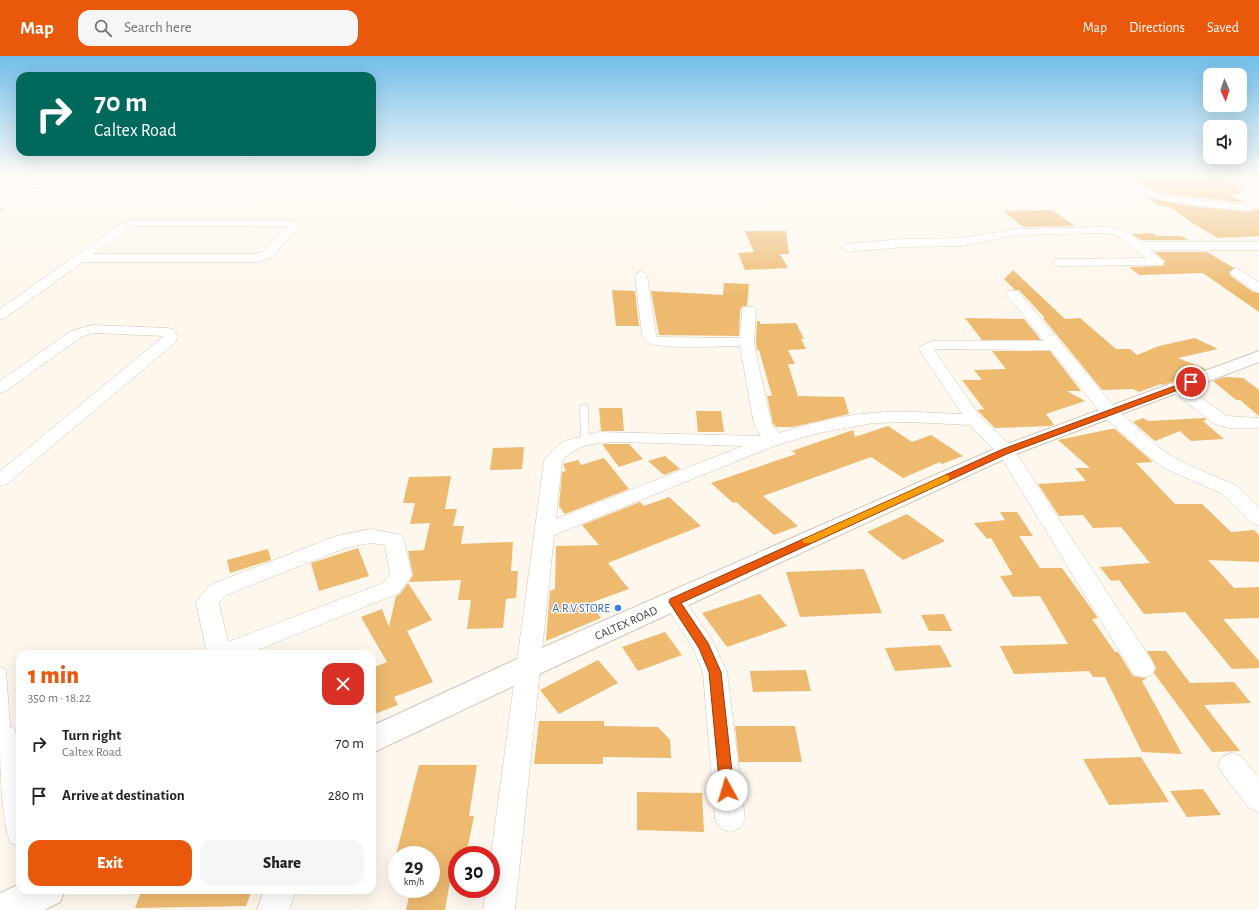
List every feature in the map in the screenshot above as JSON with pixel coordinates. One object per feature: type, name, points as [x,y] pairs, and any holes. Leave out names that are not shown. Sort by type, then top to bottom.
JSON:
[{"type":"street","points":[[0,315],[81,258],[121,227],[132,223],[289,223],[295,225],[267,255],[257,258],[81,258]]},
{"type":"street","points":[[847,248],[904,243],[962,242],[1016,232],[1105,230],[1120,232],[1158,262],[1059,262]]},
{"type":"street","points":[[1138,246],[1259,246]]},
{"type":"street","points":[[1236,272],[1259,288]]},
{"type":"street","points":[[641,275],[649,335],[653,340],[662,342],[747,342]]},
{"type":"street","points":[[1013,294],[1110,413],[1154,452],[1171,464],[1230,490],[1259,519]]},
{"type":"street","points":[[749,310],[747,342],[749,359],[763,425],[772,441]]},
{"type":"street","points":[[0,388],[76,334],[84,331],[92,329],[168,332],[171,336],[170,340],[0,480]]},
{"type":"street","points":[[1055,346],[933,345],[926,349],[974,420],[1006,451],[1143,668]]},
{"type":"street","name":"CALTEX ROAD","points":[[376,738],[529,666],[674,602],[1006,451],[1259,356]]},
{"type":"street","points":[[1177,388],[1221,420],[1229,423],[1259,423]]},
{"type":"street","points":[[545,531],[772,441],[806,431],[861,419],[888,417],[974,420]]},
{"type":"street","points":[[499,910],[545,531],[552,461],[559,452],[585,440],[607,437],[699,438],[772,441]]},
{"type":"street","points":[[218,650],[207,602],[218,590],[343,541],[371,536],[394,540],[401,575],[391,588],[233,650]]},
{"type":"street","points":[[674,602],[704,646],[715,672],[730,819]]},
{"type":"street","points":[[8,734],[16,800]]},
{"type":"street","points":[[1232,765],[1259,799]]},
{"type":"street","points":[[273,910],[279,894]]},
{"type":"lane","points":[[584,407],[585,440]]},
{"type":"lane","points":[[0,672],[8,734]]},
{"type":"building","points":[[1009,216],[1060,216],[1075,226],[1023,227]]},
{"type":"building","points":[[1182,216],[1259,216],[1259,236],[1218,238]]},
{"type":"building","points":[[745,231],[786,231],[789,254],[780,254],[788,268],[745,270],[738,253],[754,252]]},
{"type":"building","points":[[1153,233],[1157,236],[1181,236],[1189,240],[1141,240],[1132,234]]},
{"type":"building","points":[[1154,252],[1207,252],[1234,268],[1229,272],[1231,276],[1253,292],[1259,293],[1259,312],[1203,273],[1139,275],[1129,267],[1163,266],[1165,261]]},
{"type":"building","points":[[1013,270],[1065,319],[1080,318],[1116,349],[1130,349],[1137,355],[1159,346],[1195,338],[1218,349],[1178,358],[1206,369],[1163,385],[1161,384],[1139,392],[1133,389],[1102,390],[1043,318],[1045,318],[1019,290],[1015,290],[1004,279]]},
{"type":"building","points":[[724,283],[749,284],[747,306],[743,306],[740,310],[739,336],[659,335],[651,291],[723,295]]},
{"type":"building","points":[[612,290],[635,291],[639,326],[616,326]]},
{"type":"building","points":[[965,318],[1024,319],[1041,340],[982,340]]},
{"type":"building","points":[[757,321],[760,321],[760,324],[796,323],[804,339],[801,339],[806,349],[788,350],[795,364],[788,364],[798,396],[844,397],[849,414],[793,427],[776,427],[773,424],[767,396],[772,396],[759,350],[757,350]]},
{"type":"building","points":[[992,351],[1050,351],[1081,391],[1067,391],[1085,401],[1046,414],[1054,425],[995,428],[977,410],[984,409],[962,380],[982,380],[974,370],[1006,369]]},
{"type":"building","points":[[1224,377],[1243,378],[1259,390],[1259,416],[1240,400],[1236,400],[1213,381]]},
{"type":"building","points":[[599,408],[622,408],[624,431],[601,431]]},
{"type":"building","points":[[696,411],[721,411],[724,432],[698,432]]},
{"type":"building","points":[[1143,418],[1149,421],[1205,418],[1206,420],[1203,421],[1224,439],[1191,441],[1180,431],[1155,441],[1133,422]]},
{"type":"building","points":[[888,426],[912,442],[931,435],[963,456],[942,464],[940,462],[903,478],[871,457],[763,496],[798,526],[774,535],[736,502],[733,503],[711,483],[796,454],[792,451],[853,430],[855,437]]},
{"type":"building","points":[[1115,429],[1153,462],[1136,463],[1175,504],[1202,504],[1231,532],[1254,530],[1259,535],[1259,562],[1208,560],[1234,588],[1259,587],[1259,618],[1223,619],[1259,661],[1259,668],[1232,669],[1185,612],[1144,614],[1119,580],[1111,581],[1100,567],[1150,563],[1121,527],[1093,528],[1083,515],[1059,516],[1038,484],[1086,481],[1075,468],[1090,468],[1058,440]]},
{"type":"building","points":[[602,444],[629,444],[643,459],[619,467]]},
{"type":"building","points":[[524,447],[522,469],[490,470],[493,448]]},
{"type":"building","points":[[665,456],[680,469],[664,475],[648,461]]},
{"type":"building","points":[[604,458],[629,489],[565,514],[559,506],[562,472],[566,471],[563,464],[578,460],[581,465]]},
{"type":"building","points":[[451,476],[445,509],[457,509],[453,526],[464,526],[461,544],[513,542],[511,571],[518,571],[516,598],[506,599],[503,628],[467,629],[471,600],[458,600],[461,580],[409,582],[413,575],[408,551],[424,550],[430,523],[410,524],[415,503],[403,503],[409,477]]},
{"type":"building","points":[[669,497],[701,526],[608,563],[629,589],[590,603],[601,618],[546,641],[550,591],[555,589],[556,546],[599,545],[582,525],[640,502],[644,506]]},
{"type":"building","points":[[1000,512],[1017,512],[1033,536],[1019,536],[1040,568],[1062,568],[1098,618],[1092,619],[1115,652],[1118,652],[1133,676],[1147,678],[1142,681],[1182,754],[1142,752],[1105,677],[1093,677],[1089,671],[1014,674],[1000,646],[1068,644],[1040,596],[1013,597],[1000,576],[1013,575],[991,538],[987,539],[974,523],[1005,520]]},
{"type":"building","points":[[907,514],[945,541],[903,560],[867,532]]},
{"type":"building","points":[[358,548],[369,576],[319,591],[311,563]]},
{"type":"building","points":[[268,549],[271,560],[230,573],[227,560]]},
{"type":"building","points":[[864,569],[882,613],[800,617],[786,572]]},
{"type":"building","points":[[408,583],[432,620],[407,631],[433,682],[394,697],[398,705],[376,713],[376,666],[387,662],[361,617],[382,609],[389,627],[396,596],[400,594]]},
{"type":"building","points":[[760,594],[787,626],[727,647],[702,613]]},
{"type":"building","points":[[944,614],[952,631],[929,631],[921,615]]},
{"type":"building","points":[[665,632],[682,655],[638,671],[622,647]]},
{"type":"building","points":[[940,645],[952,667],[895,671],[885,648]]},
{"type":"building","points":[[1147,651],[1166,651],[1190,683],[1234,682],[1251,703],[1204,705],[1240,751],[1212,752],[1154,673],[1156,667]]},
{"type":"building","points":[[598,660],[618,683],[559,714],[540,690]]},
{"type":"building","points":[[806,670],[811,691],[753,692],[750,671]]},
{"type":"building","points":[[539,721],[604,721],[604,726],[658,727],[670,740],[671,758],[603,757],[603,764],[534,764]]},
{"type":"building","points":[[735,726],[795,726],[802,762],[739,762]]},
{"type":"building","points":[[1141,757],[1169,802],[1109,805],[1083,759]]},
{"type":"building","points":[[419,765],[477,765],[469,816],[474,816],[468,846],[448,846],[448,893],[445,910],[406,910],[409,898],[440,898],[440,846],[398,846]]},
{"type":"building","points":[[1203,789],[1221,815],[1187,817],[1170,791]]},
{"type":"building","points":[[637,792],[702,793],[704,832],[637,830]]},
{"type":"building","points":[[140,894],[250,894],[246,906],[135,908]]},
{"type":"slow traffic","points":[[807,541],[946,478]]},
{"type":"place","name":"A.R.V STORE","points":[[618,608]]},
{"type":"route","points":[[727,790],[715,672],[704,646],[674,602],[1006,451],[1191,382]]}]
